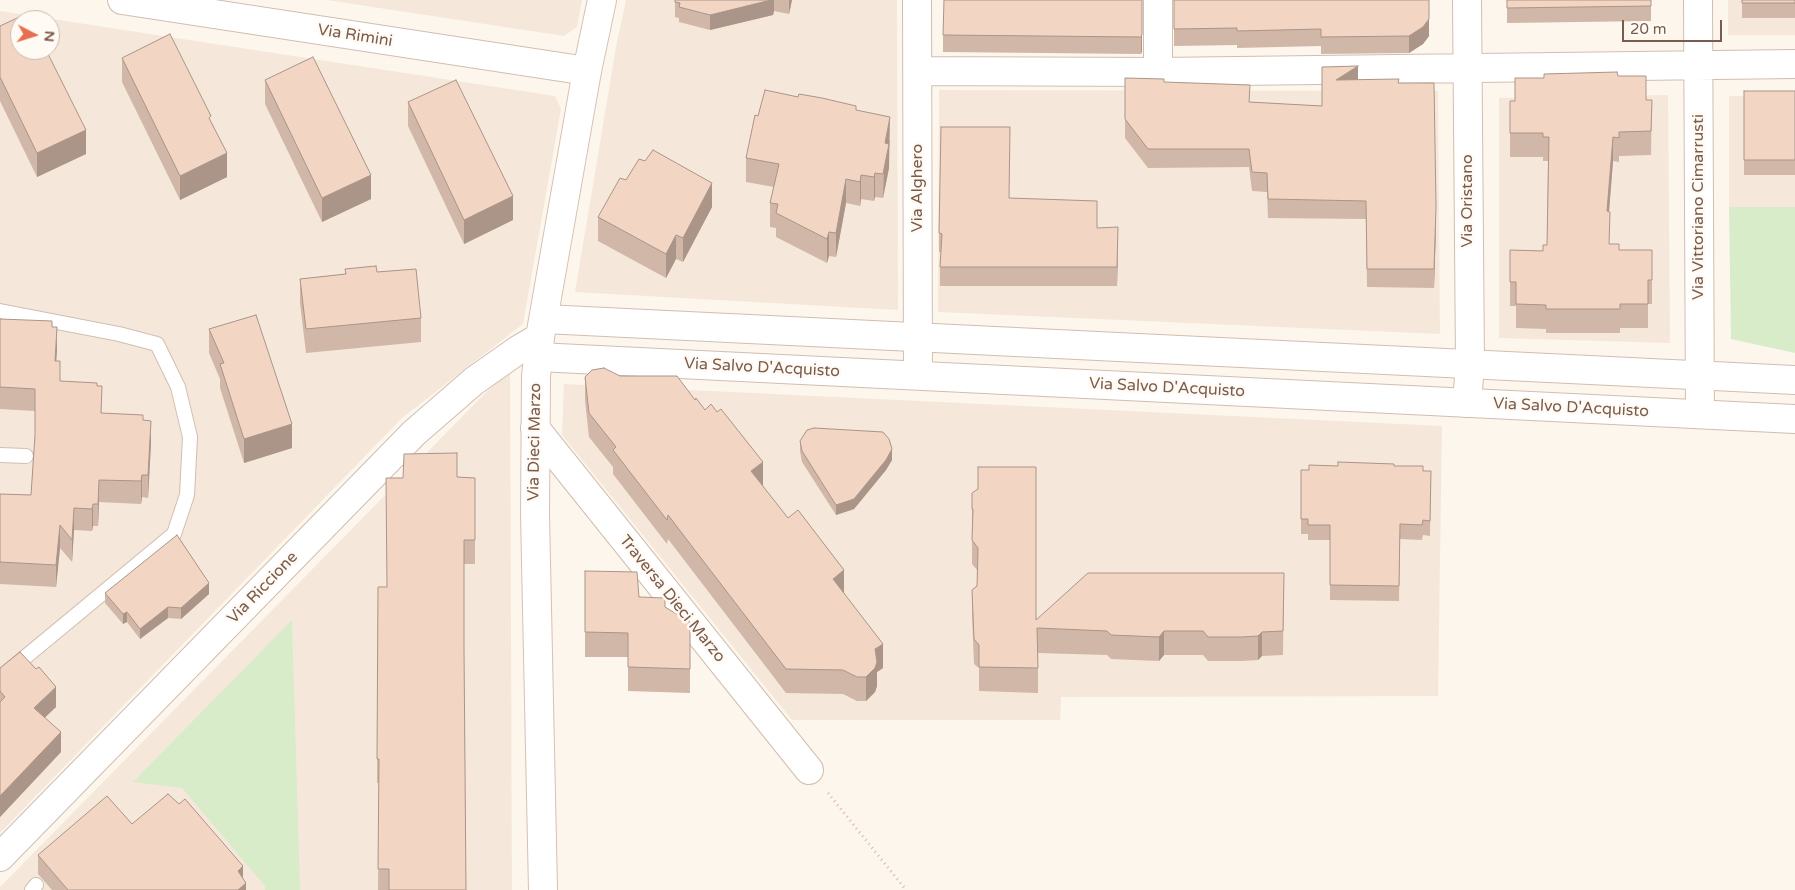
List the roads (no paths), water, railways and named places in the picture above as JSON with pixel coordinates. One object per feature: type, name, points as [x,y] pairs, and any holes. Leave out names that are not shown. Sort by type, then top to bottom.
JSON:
[{"type":"street","name":"Via Rimini","points":[[122,0],[587,71]]},
{"type":"street","name":"Via Dieci Marzo","points":[[543,890],[535,514],[536,377],[541,337],[587,71],[602,0]]},
{"type":"street","name":"Via Alghero","points":[[917,0],[918,375]]},
{"type":"street","points":[[1158,0],[1158,72]]},
{"type":"street","name":"Via Oristano","points":[[1467,0],[1470,364],[1467,403]]},
{"type":"street","name":"Via Vittoriano Cimarrusti","points":[[1698,0],[1700,414]]},
{"type":"street","points":[[918,71],[1158,72],[1795,64]]},
{"type":"street","points":[[541,337],[919,337],[1795,380]]},
{"type":"street","name":"Via Salvo D'Acquisto","points":[[541,337],[918,375],[1795,419]]},
{"type":"street","name":"Via Riccione","points":[[0,857],[414,434],[474,382],[518,350],[541,337]]},
{"type":"street","name":"Traversa Dieci Marzo","points":[[536,428],[809,770]]},
{"type":"lane","points":[[0,311],[120,334],[157,344],[178,387],[190,437],[187,495],[174,534],[0,678]]},
{"type":"lane","points":[[0,455],[26,456]]}]
